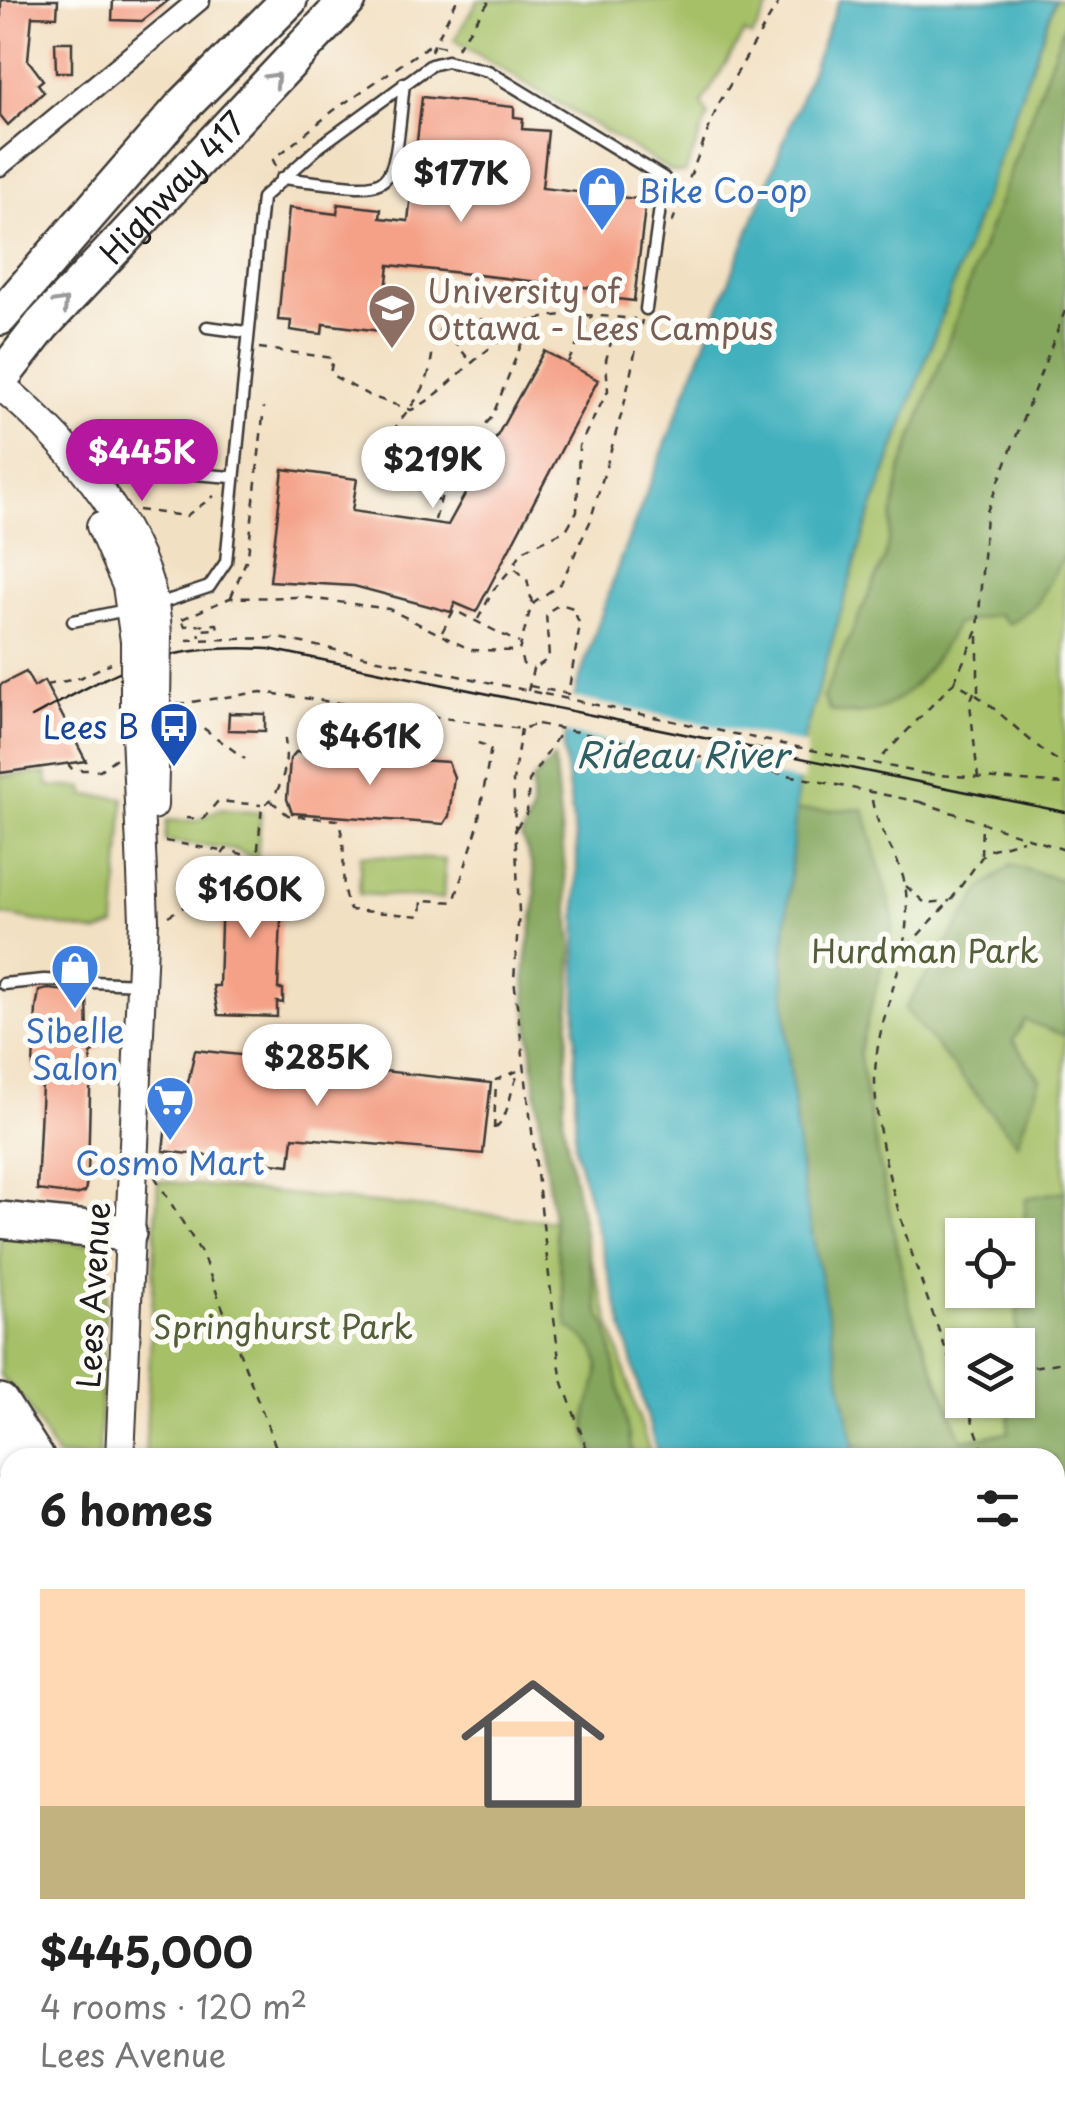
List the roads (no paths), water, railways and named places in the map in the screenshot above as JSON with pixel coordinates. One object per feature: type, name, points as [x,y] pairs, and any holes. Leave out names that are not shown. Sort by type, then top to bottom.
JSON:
[{"type":"highway","name":"Highway 417","points":[[0,317],[181,108],[290,0]]},
{"type":"highway","name":"Highway 417","points":[[0,382],[42,325],[348,0]]},
{"type":"highway","points":[[0,280],[47,230],[181,108]]},
{"type":"highway","points":[[0,1220],[128,1233]]},
{"type":"highway","points":[[0,1402],[30,1448]]},
{"type":"main road","name":"Lees Avenue","points":[[0,382],[81,464],[118,520],[148,578],[136,646],[154,705],[156,778],[143,896],[140,1167],[128,1233],[120,1448]]},
{"type":"main road","name":"Lees Avenue","points":[[59,445],[143,607]]},
{"type":"main road","name":"Lees Avenue","points":[[143,896],[136,752],[154,705]]},
{"type":"street","points":[[0,165],[194,2]]},
{"type":"lane","points":[[73,621],[143,607],[209,587],[220,576],[228,546],[232,476],[252,334],[262,198],[282,178],[431,65],[447,61],[488,72],[664,178],[644,314]]},
{"type":"lane","points":[[282,178],[374,188],[388,180],[395,168],[404,84]]},
{"type":"lane","points":[[207,327],[252,334]]},
{"type":"lane","points":[[194,474],[232,476]]},
{"type":"lane","points":[[2,984],[44,980],[140,984]]},
{"type":"water","name":"Rideau River","points":[[839,0],[1055,0],[865,530],[801,747],[783,961],[788,1050],[801,1177],[854,1448],[656,1448],[575,1148],[577,852],[563,747],[577,686],[619,563]]},
{"type":"tram line","points":[[32,717],[144,662],[198,650],[269,649],[1065,812]]},
{"type":"place","name":"Bike Co-op","points":[[602,232]]},
{"type":"place","name":"University of Ottawa - Lees Campus","points":[[392,350]]},
{"type":"place","name":"Lees B","points":[[174,768]]},
{"type":"place","name":"Sibelle Salon","points":[[75,1010]]},
{"type":"place","name":"Cosmo Mart","points":[[170,1142]]},
{"type":"park label","name":"Hurdman Park","points":[[925,950]]},
{"type":"park label","name":"Springhurst Park","points":[[283,1326]]}]
